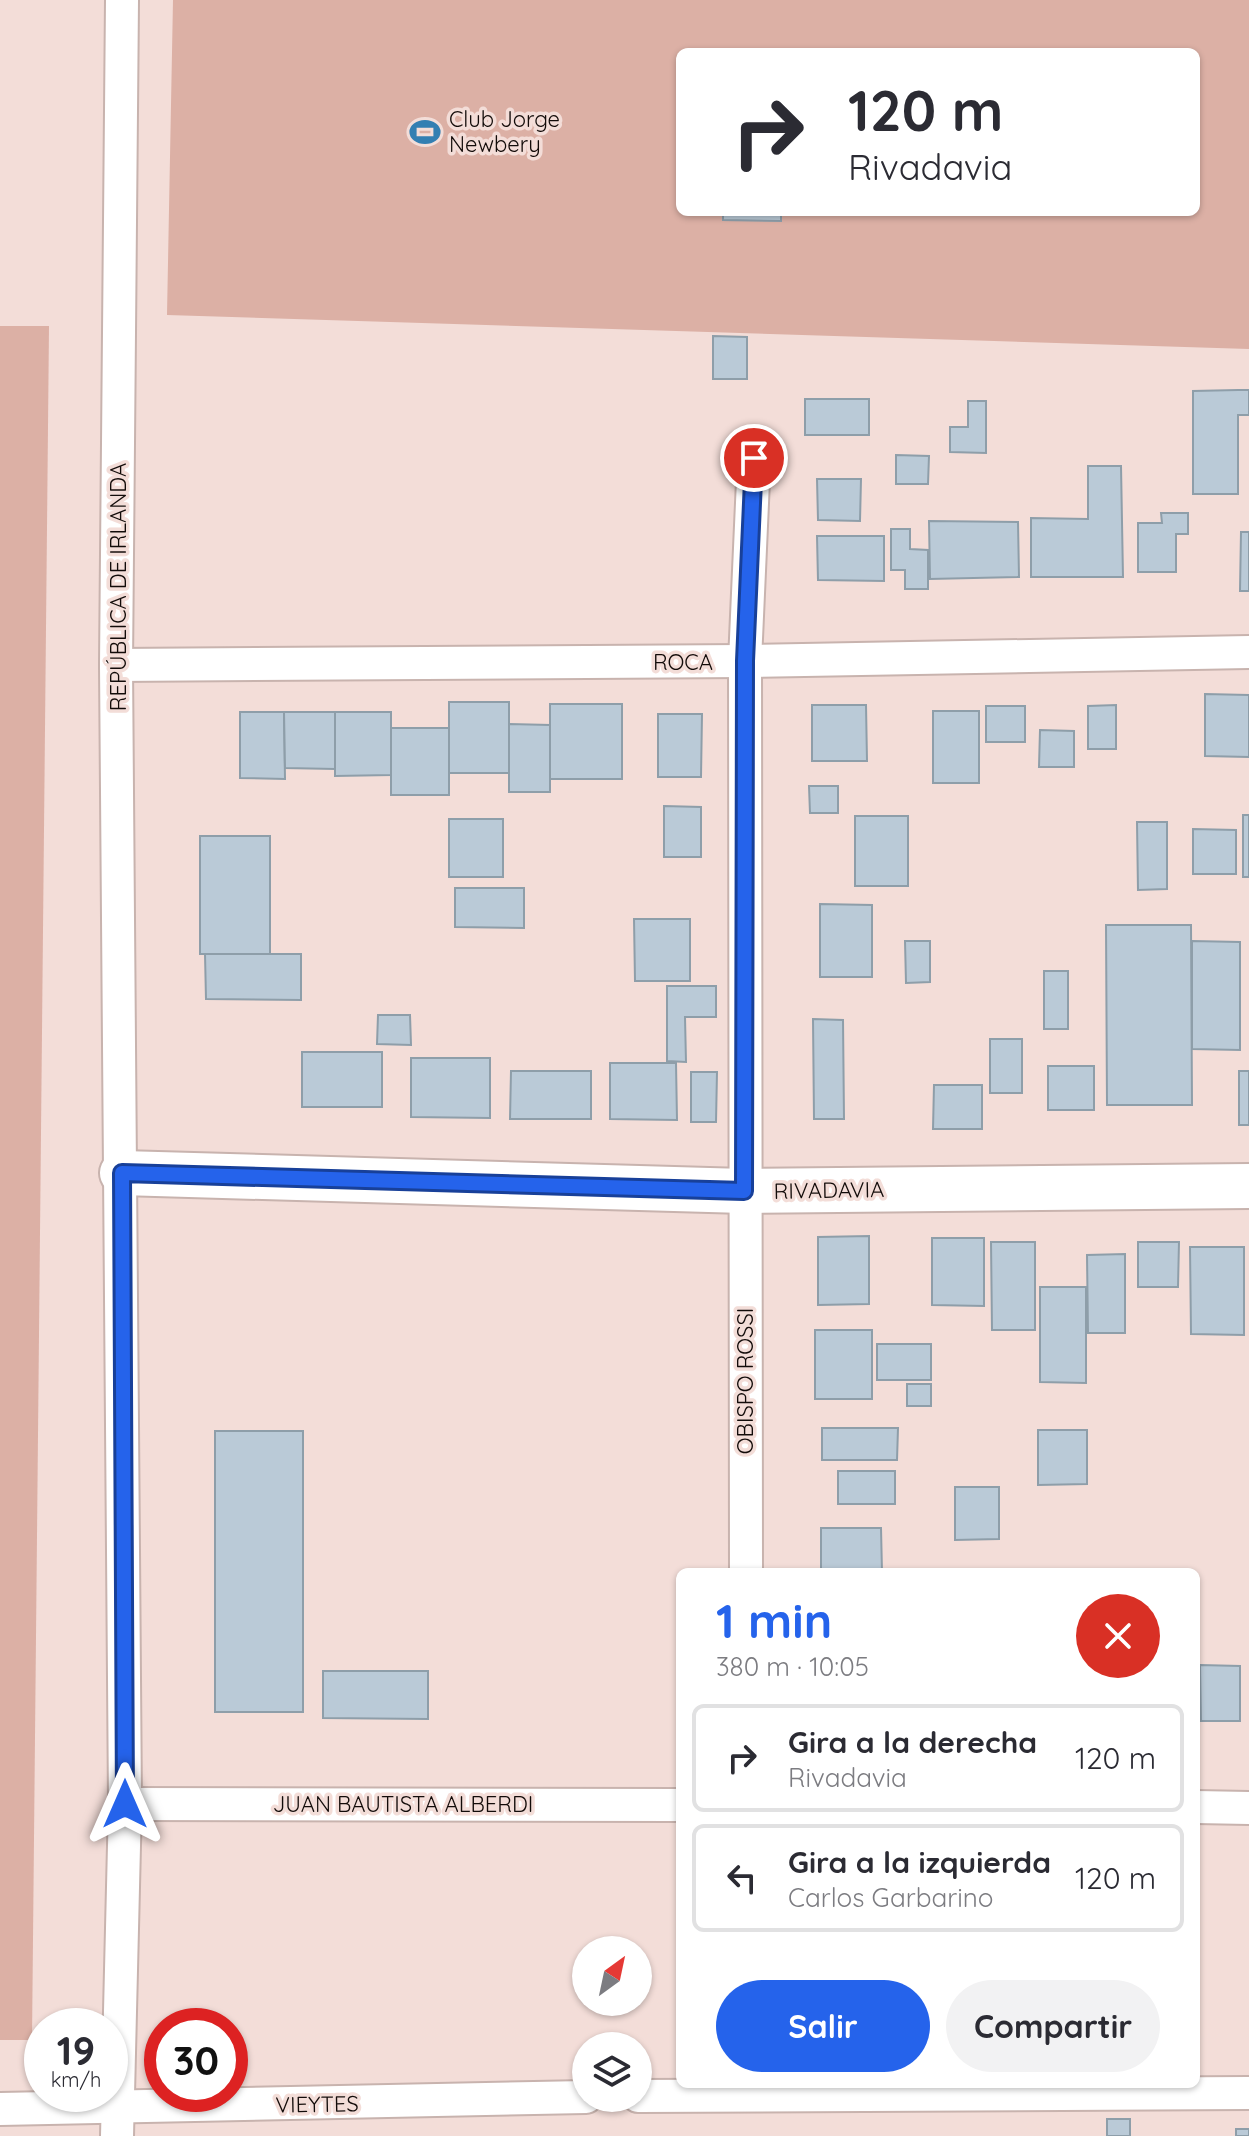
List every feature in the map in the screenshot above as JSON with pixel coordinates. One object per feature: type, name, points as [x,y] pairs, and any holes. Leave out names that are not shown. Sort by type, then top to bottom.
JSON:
[{"type":"street","name":"REPÚBLICA DE IRLANDA","points":[[116,2122],[125,1804],[116,665],[122,0]]},
{"type":"street","name":"OBISPO ROSSI","points":[[746,1568],[745,661],[754,458]]},
{"type":"street","name":"ROCA","points":[[116,665],[745,661],[1249,652]]},
{"type":"street","name":"RIVADAVIA","points":[[122,1173],[744,1191],[1249,1186]]},
{"type":"street","name":"JUAN BAUTISTA ALBERDI","points":[[125,1804],[676,1805]]},
{"type":"street","points":[[1200,1807],[1249,1808]]},
{"type":"street","points":[[652,2095],[754,2088],[1249,2093]]},
{"type":"street","name":"VIEYTES","points":[[0,2109],[116,2122],[572,2098]]},
{"type":"shaded area","name":"Club Jorge Newbery","points":[[173,0],[1249,0],[1249,349],[167,315]]},
{"type":"shaded area","points":[[0,326],[49,326],[32,2008],[24,2008],[24,2040],[0,2040]]},
{"type":"building","points":[[723,216],[781,216],[781,221],[723,220]]},
{"type":"building","points":[[713,336],[747,337],[747,379],[713,379]]},
{"type":"building","points":[[1249,390],[1249,415],[1238,415],[1238,494],[1193,494],[1193,391]]},
{"type":"building","points":[[805,399],[869,399],[869,435],[805,435]]},
{"type":"building","points":[[968,401],[986,401],[986,453],[950,452],[950,427],[968,427]]},
{"type":"building","points":[[896,455],[929,456],[928,484],[896,484]]},
{"type":"building","points":[[1088,466],[1121,466],[1123,577],[1031,577],[1031,518],[1088,519]]},
{"type":"building","points":[[817,479],[861,479],[860,521],[818,520]]},
{"type":"building","points":[[1161,513],[1188,513],[1188,534],[1176,534],[1176,572],[1138,572],[1138,523],[1162,523]]},
{"type":"building","points":[[929,521],[1018,522],[1019,577],[930,579]]},
{"type":"building","points":[[891,529],[910,529],[910,549],[928,550],[928,589],[905,589],[905,570],[891,570]]},
{"type":"building","points":[[1241,532],[1249,532],[1249,591],[1240,591]]},
{"type":"building","points":[[817,536],[884,536],[884,581],[818,580]]},
{"type":"building","points":[[1205,694],[1249,695],[1249,757],[1205,756]]},
{"type":"building","points":[[449,702],[509,702],[509,773],[449,773]]},
{"type":"building","points":[[550,704],[622,704],[622,779],[550,779]]},
{"type":"building","points":[[812,705],[866,705],[867,761],[812,761]]},
{"type":"building","points":[[1116,705],[1116,749],[1088,749],[1088,706]]},
{"type":"building","points":[[986,706],[1025,706],[1025,742],[986,742]]},
{"type":"building","points":[[933,711],[979,711],[979,783],[933,783]]},
{"type":"building","points":[[240,712],[284,712],[285,779],[240,778]]},
{"type":"building","points":[[284,712],[335,712],[335,769],[285,768]]},
{"type":"building","points":[[335,712],[391,712],[391,775],[335,776]]},
{"type":"building","points":[[658,714],[702,714],[701,777],[658,777]]},
{"type":"building","points":[[509,724],[550,725],[550,792],[509,792]]},
{"type":"building","points":[[391,728],[449,728],[449,795],[391,795]]},
{"type":"building","points":[[1040,730],[1074,731],[1074,767],[1039,767]]},
{"type":"building","points":[[809,786],[838,786],[838,813],[810,813]]},
{"type":"building","points":[[664,806],[701,807],[701,857],[664,857]]},
{"type":"building","points":[[1243,815],[1249,815],[1249,877],[1243,877]]},
{"type":"building","points":[[855,816],[908,816],[908,886],[855,886]]},
{"type":"building","points":[[449,819],[503,819],[503,877],[449,877]]},
{"type":"building","points":[[1137,822],[1167,822],[1167,889],[1138,890]]},
{"type":"building","points":[[1193,829],[1236,830],[1236,874],[1193,874]]},
{"type":"building","points":[[200,836],[270,836],[270,954],[200,954]]},
{"type":"building","points":[[455,888],[524,888],[524,928],[455,927]]},
{"type":"building","points":[[820,904],[872,905],[872,977],[820,977]]},
{"type":"building","points":[[634,919],[690,919],[690,981],[635,981]]},
{"type":"building","points":[[1106,925],[1191,925],[1192,1105],[1107,1105]]},
{"type":"building","points":[[905,941],[930,941],[930,982],[906,983]]},
{"type":"building","points":[[1192,941],[1240,942],[1240,1050],[1192,1049]]},
{"type":"building","points":[[205,954],[301,954],[301,1000],[206,999]]},
{"type":"building","points":[[1044,971],[1068,971],[1068,1029],[1044,1029]]},
{"type":"building","points":[[667,986],[716,986],[716,1017],[685,1017],[686,1062],[667,1061]]},
{"type":"building","points":[[378,1015],[410,1015],[411,1045],[377,1044]]},
{"type":"building","points":[[813,1019],[843,1020],[844,1119],[814,1119]]},
{"type":"building","points":[[990,1039],[1022,1039],[1022,1093],[990,1093]]},
{"type":"building","points":[[302,1052],[382,1052],[382,1107],[302,1107]]},
{"type":"building","points":[[411,1058],[490,1058],[490,1118],[411,1117]]},
{"type":"building","points":[[610,1063],[676,1063],[677,1120],[610,1119]]},
{"type":"building","points":[[1048,1066],[1094,1066],[1094,1110],[1048,1110]]},
{"type":"building","points":[[511,1071],[591,1071],[591,1119],[510,1119]]},
{"type":"building","points":[[1239,1071],[1249,1071],[1249,1125],[1239,1125]]},
{"type":"building","points":[[691,1072],[717,1072],[716,1122],[691,1122]]},
{"type":"building","points":[[934,1085],[982,1085],[982,1129],[933,1129]]},
{"type":"building","points":[[869,1236],[869,1304],[818,1305],[818,1237]]},
{"type":"building","points":[[932,1238],[984,1238],[984,1306],[932,1305]]},
{"type":"building","points":[[991,1242],[1035,1242],[1035,1330],[992,1330]]},
{"type":"building","points":[[1138,1242],[1179,1242],[1178,1287],[1138,1287]]},
{"type":"building","points":[[1190,1247],[1244,1247],[1244,1335],[1191,1334]]},
{"type":"building","points":[[1125,1254],[1125,1333],[1088,1333],[1087,1255]]},
{"type":"building","points":[[1040,1287],[1086,1287],[1086,1383],[1040,1382]]},
{"type":"building","points":[[815,1330],[872,1330],[872,1399],[815,1399]]},
{"type":"building","points":[[877,1344],[931,1344],[931,1380],[877,1380]]},
{"type":"building","points":[[907,1384],[931,1384],[931,1406],[907,1406]]},
{"type":"building","points":[[822,1428],[898,1428],[897,1460],[822,1460]]},
{"type":"building","points":[[1038,1430],[1087,1430],[1087,1484],[1038,1485]]},
{"type":"building","points":[[215,1431],[303,1431],[303,1712],[215,1712]]},
{"type":"building","points":[[838,1471],[895,1471],[895,1504],[838,1504]]},
{"type":"building","points":[[955,1487],[999,1487],[999,1539],[955,1540]]},
{"type":"building","points":[[821,1528],[881,1528],[882,1568],[821,1568]]},
{"type":"building","points":[[1200,1665],[1240,1666],[1240,1721],[1201,1721]]},
{"type":"building","points":[[323,1671],[428,1671],[428,1719],[323,1718]]},
{"type":"building","points":[[1107,2119],[1130,2119],[1130,2136],[1107,2136]]},
{"type":"building","points":[[1236,2129],[1249,2129],[1249,2136],[1236,2136]]},
{"type":"place","name":"Club Jorge Newbery","points":[[425,132]]},
{"type":"route","points":[[125,1804],[122,1173],[744,1191],[745,661],[754,458]]}]
